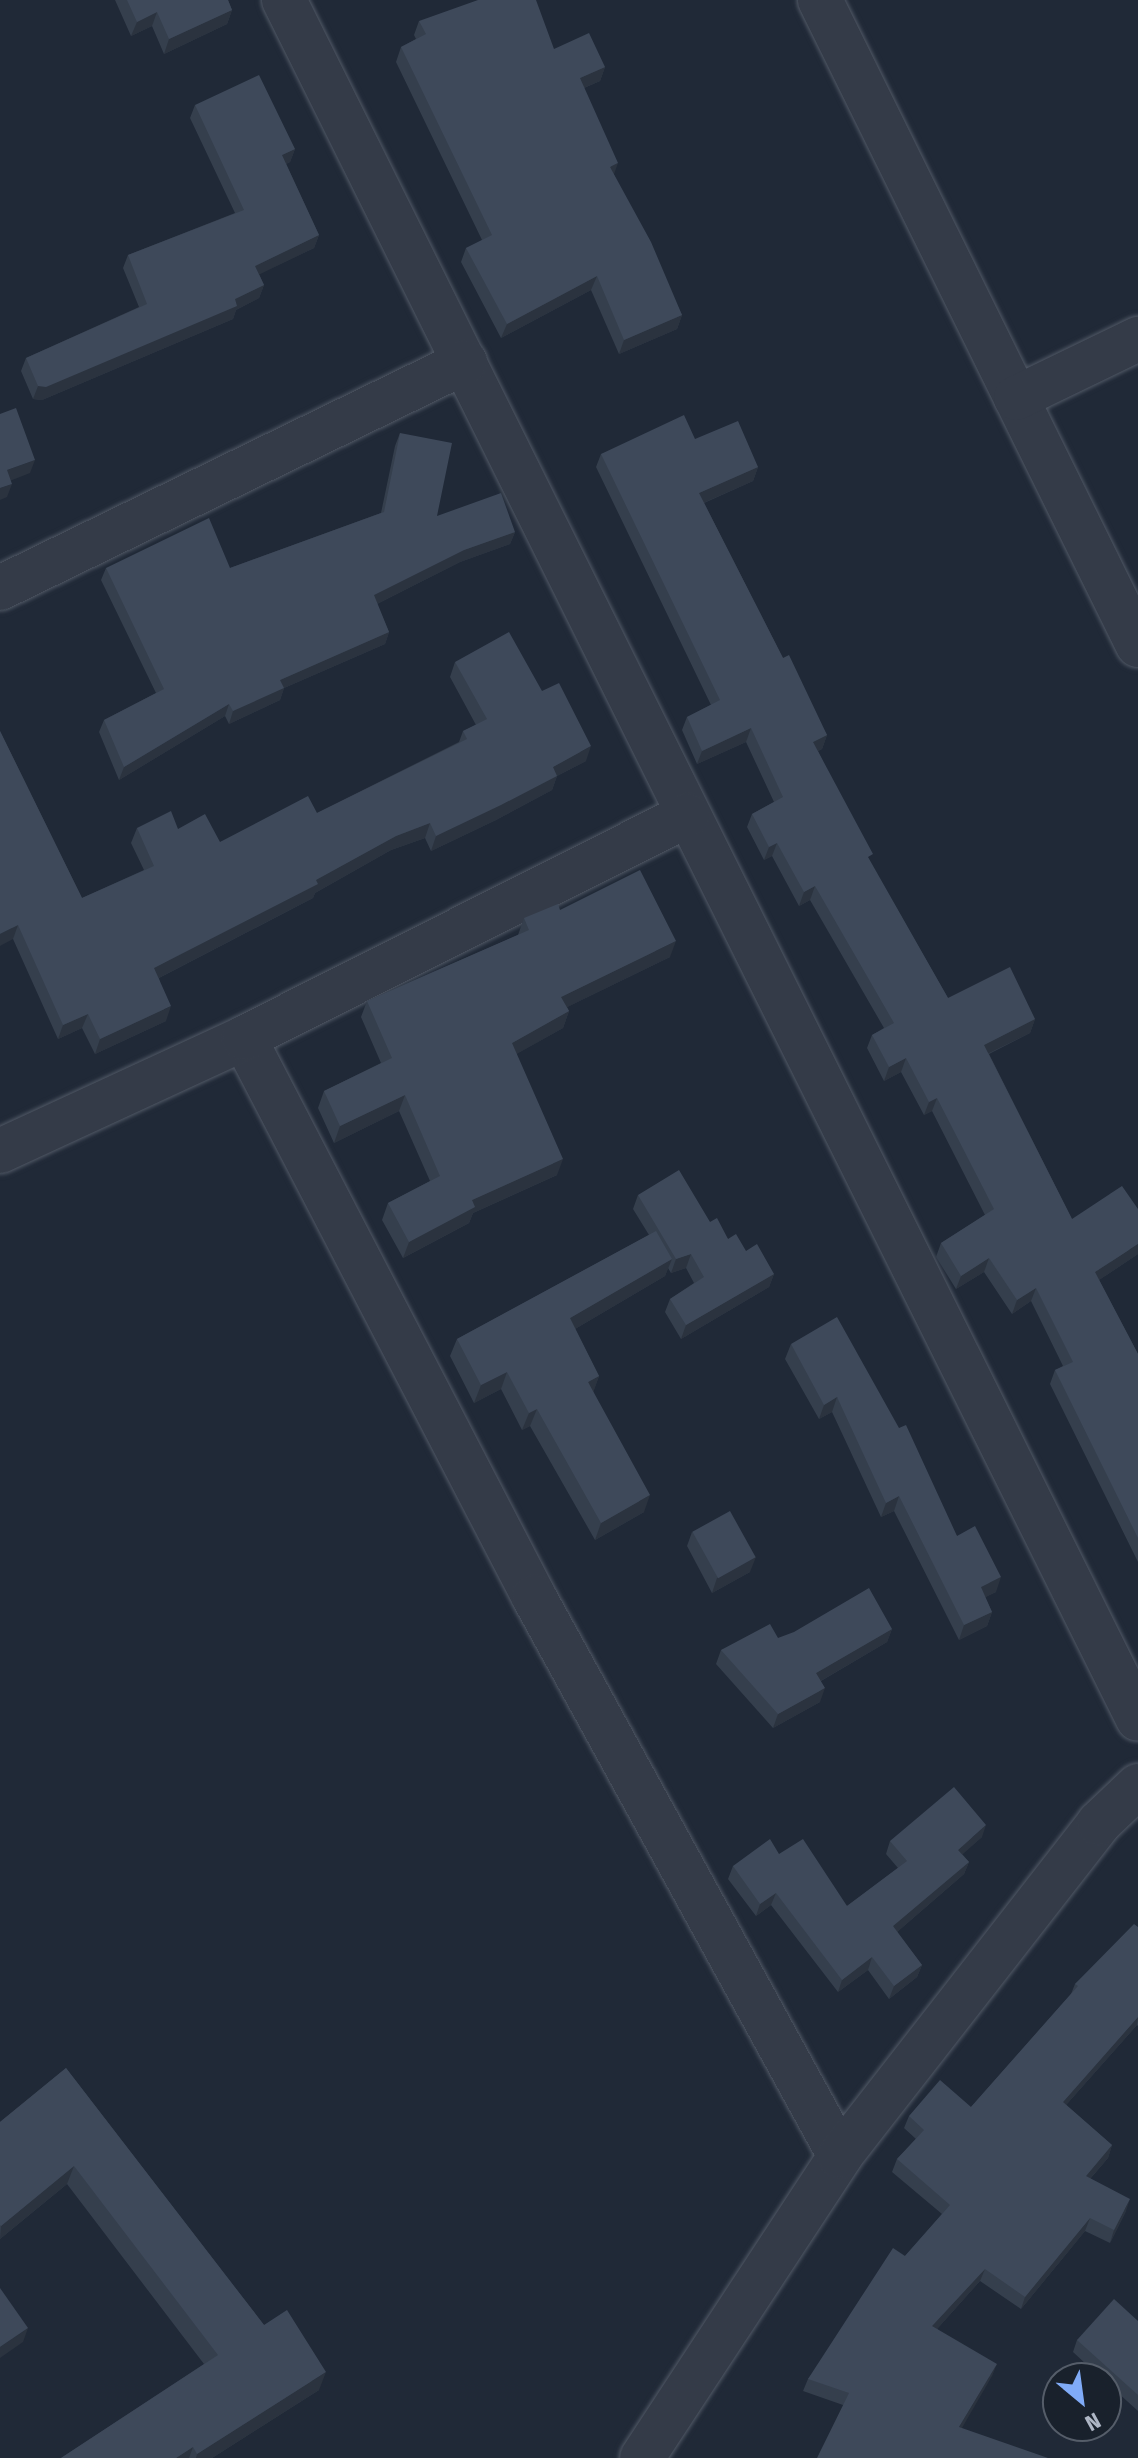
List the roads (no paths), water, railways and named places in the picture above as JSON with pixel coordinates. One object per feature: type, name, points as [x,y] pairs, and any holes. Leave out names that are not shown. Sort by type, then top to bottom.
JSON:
[{"type":"street","points":[[284,0],[1138,1719]]},
{"type":"street","points":[[820,0],[1138,645]]},
{"type":"street","points":[[1016,398],[1138,339]]},
{"type":"street","points":[[0,588],[465,362]]},
{"type":"street","points":[[0,1151],[244,1038],[687,815]]},
{"type":"street","points":[[244,1038],[534,1597],[840,2156]]},
{"type":"street","points":[[642,2458],[840,2156],[1099,1823],[1138,1786]]}]
